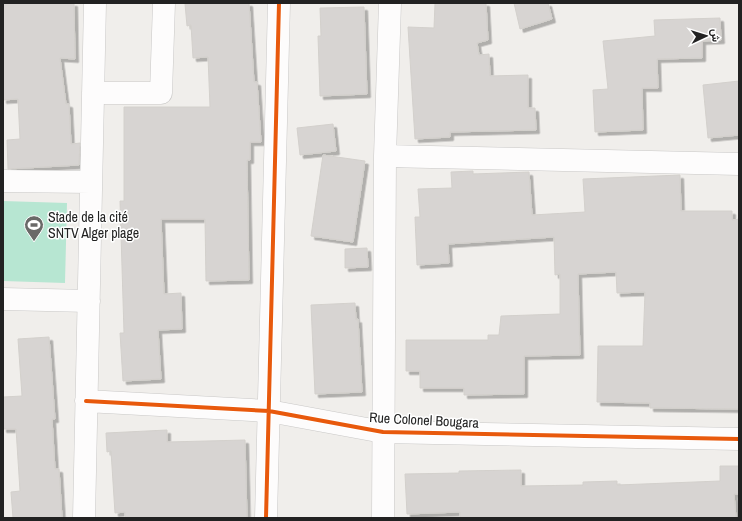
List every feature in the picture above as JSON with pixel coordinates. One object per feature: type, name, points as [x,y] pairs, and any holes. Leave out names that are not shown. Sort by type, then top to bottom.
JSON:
[{"type":"street","points":[[84,518],[95,3]]},
{"type":"street","points":[[93,93],[161,94],[164,3]]},
{"type":"street","points":[[266,518],[279,3]]},
{"type":"street","points":[[383,518],[385,156],[390,3]]},
{"type":"street","points":[[385,156],[739,164]]},
{"type":"street","points":[[3,181],[91,182]]},
{"type":"street","points":[[3,299],[89,301]]},
{"type":"street","name":"Rue Colonel Bougara","points":[[86,401],[269,410],[384,432],[739,439]]},
{"type":"green space","name":"Stade de la cité SNTV Alger plage","points":[[3,201],[67,203],[65,283],[3,281]]},
{"type":"building","points":[[3,3],[74,3],[75,59],[60,58],[66,104],[69,104],[71,144],[80,143],[79,165],[8,169],[7,140],[20,139],[18,99],[3,100]]},
{"type":"building","points":[[249,3],[254,82],[257,82],[261,142],[250,142],[250,160],[247,160],[249,280],[206,281],[205,219],[161,219],[164,294],[181,293],[182,329],[158,330],[161,379],[123,381],[120,333],[124,333],[120,201],[124,201],[124,107],[210,107],[208,57],[193,58],[191,25],[187,26],[185,4]]},
{"type":"building","points":[[435,3],[486,3],[488,40],[477,43],[479,55],[489,54],[490,76],[528,75],[528,108],[535,108],[536,130],[450,132],[450,137],[415,139],[408,27],[434,28]]},
{"type":"building","points":[[514,3],[548,3],[552,19],[520,29]]},
{"type":"building","points":[[364,7],[367,94],[320,96],[318,36],[321,36],[320,8]]},
{"type":"building","points":[[720,18],[721,40],[702,41],[702,58],[657,59],[658,88],[642,88],[643,130],[595,132],[593,90],[608,89],[603,41],[655,36],[654,20]]},
{"type":"building","points":[[739,81],[739,135],[708,138],[703,85]]},
{"type":"building","points":[[333,124],[336,151],[300,155],[297,128]]},
{"type":"building","points":[[323,155],[365,161],[353,242],[311,236]]},
{"type":"building","points":[[473,171],[473,174],[529,172],[532,215],[585,212],[583,179],[680,175],[681,211],[732,211],[732,220],[739,219],[739,409],[650,408],[650,403],[597,402],[598,346],[643,346],[645,292],[617,293],[616,272],[578,274],[580,355],[524,356],[524,394],[464,395],[464,388],[420,388],[420,371],[406,371],[406,340],[488,340],[488,335],[499,335],[501,316],[560,314],[560,274],[555,275],[554,237],[448,244],[449,263],[417,265],[415,217],[420,217],[418,189],[452,188],[451,172]]},
{"type":"building","points":[[367,248],[368,267],[345,268],[345,249]]},
{"type":"building","points":[[355,303],[356,320],[358,319],[362,392],[315,394],[311,305]]},
{"type":"building","points":[[49,337],[55,419],[52,419],[55,469],[59,469],[62,518],[13,518],[11,492],[20,491],[16,429],[3,429],[3,397],[22,396],[18,339]]},
{"type":"building","points":[[167,430],[167,442],[245,440],[247,518],[125,518],[125,512],[115,513],[111,451],[107,452],[106,433]]},
{"type":"building","points":[[720,466],[739,466],[739,494],[734,494],[736,518],[460,518],[460,512],[407,514],[405,474],[521,470],[521,486],[583,485],[583,482],[617,481],[617,485],[720,481]]},
{"type":"cycle path","points":[[266,518],[279,3]]},
{"type":"cycle path","points":[[86,401],[269,411],[383,432],[739,439]]},
{"type":"place","name":"Stade de la cité SNTV Alger plage","points":[[34,242]]}]
